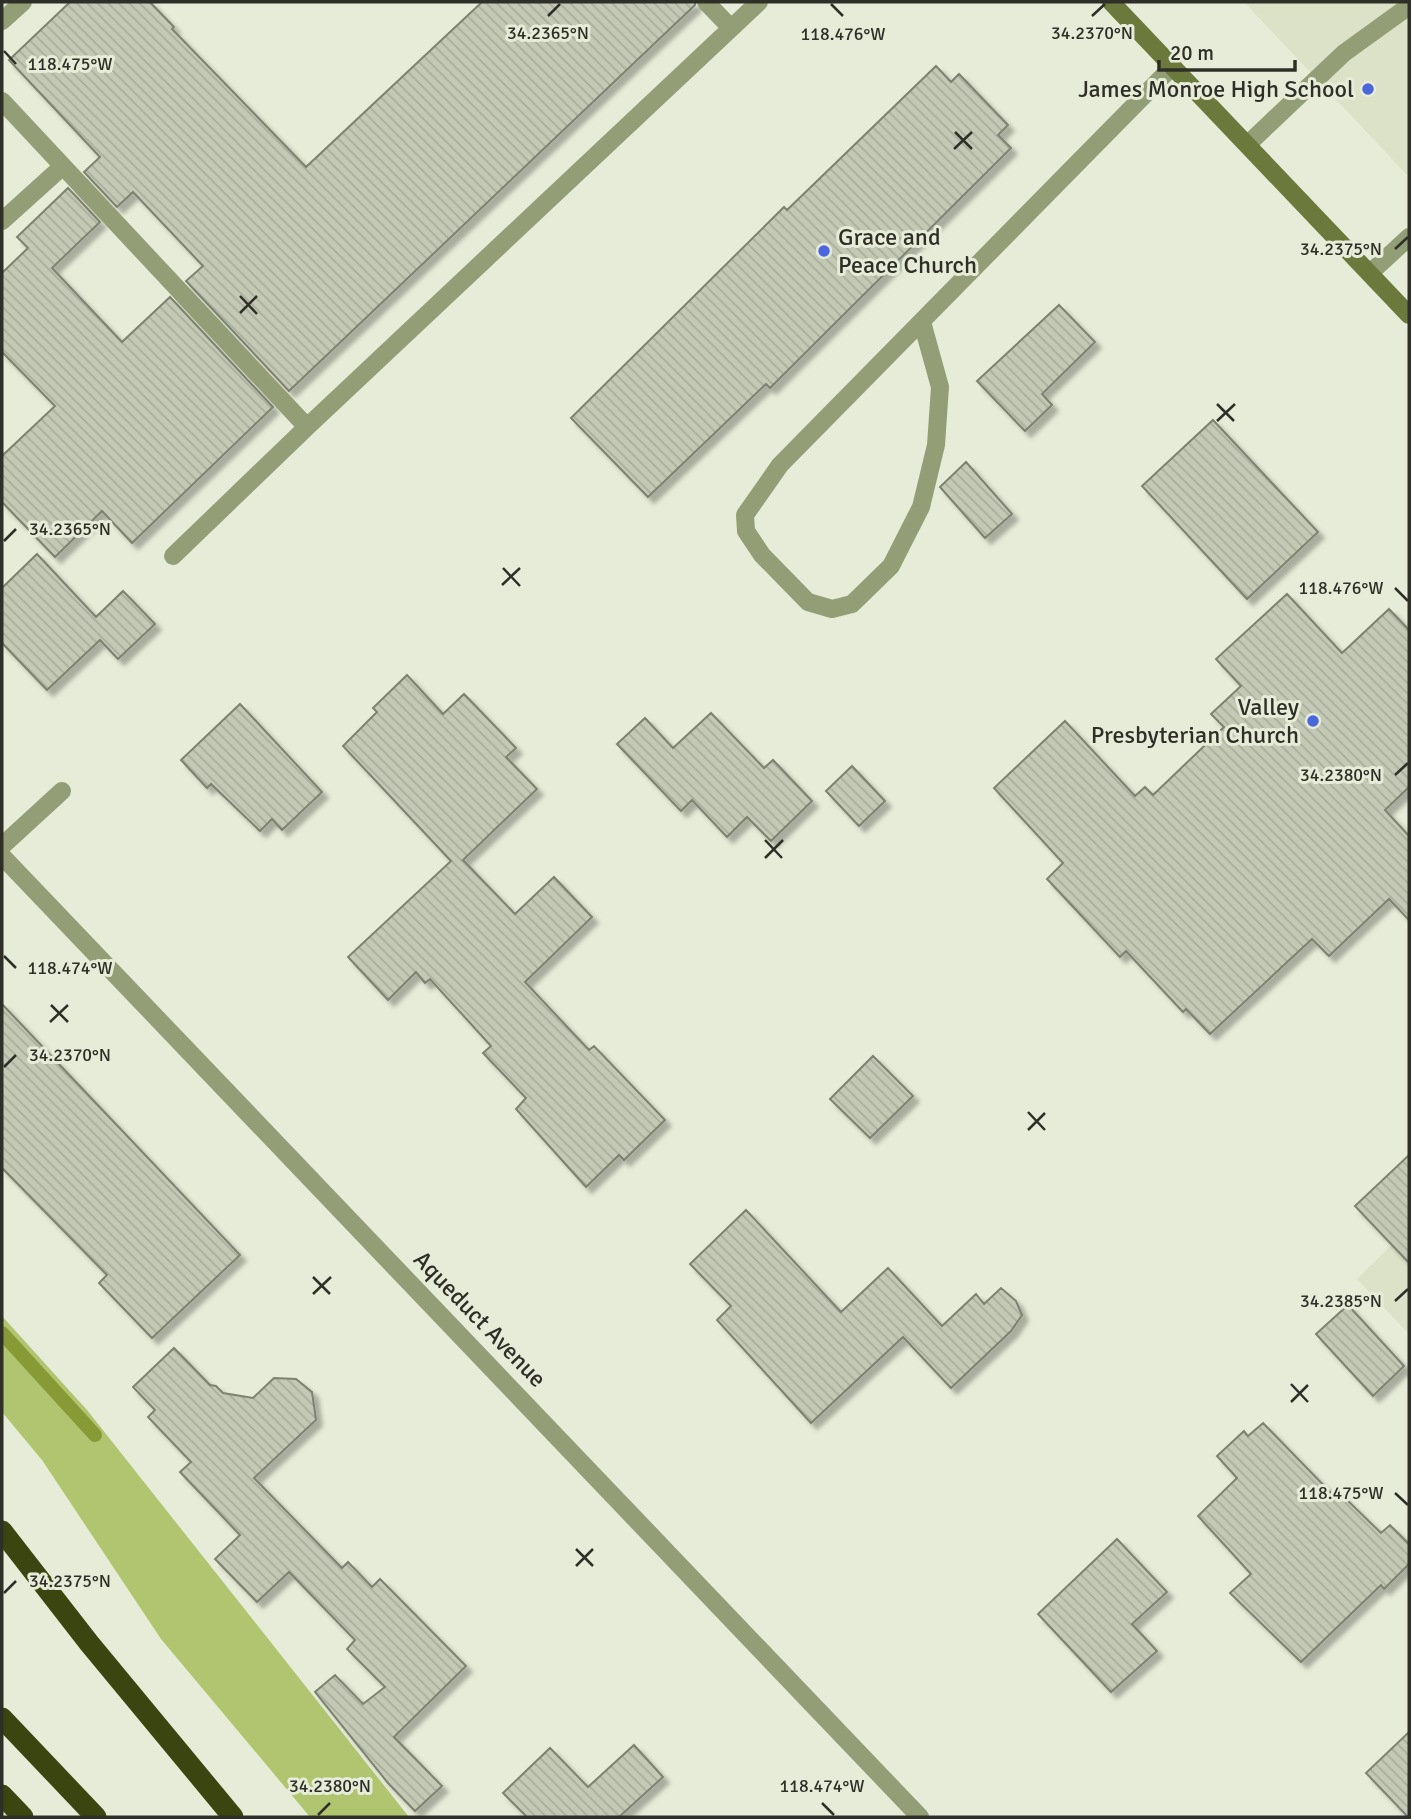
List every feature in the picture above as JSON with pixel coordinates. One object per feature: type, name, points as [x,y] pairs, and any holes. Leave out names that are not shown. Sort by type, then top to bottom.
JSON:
[{"type":"highway","points":[[2,1531],[89,1643],[233,1817]]},
{"type":"highway","points":[[2,1718],[96,1817]]},
{"type":"highway","points":[[2,1795],[23,1817]]},
{"type":"main road","points":[[1111,2],[1409,315]]},
{"type":"street","points":[[2,22],[23,2]]},
{"type":"street","points":[[706,2],[731,28]]},
{"type":"street","points":[[173,556],[759,2]]},
{"type":"street","points":[[1248,144],[1344,53],[1409,6]]},
{"type":"street","points":[[922,322],[940,387],[936,445],[921,507],[891,566],[852,604],[832,609],[808,602],[762,555],[746,531],[745,515],[780,465],[1173,66]]},
{"type":"street","points":[[2,101],[307,427]]},
{"type":"street","points":[[2,222],[63,166]]},
{"type":"street","points":[[1370,273],[1409,237]]},
{"type":"street","points":[[2,846],[62,792]]},
{"type":"street","name":"Aqueduct Avenue","points":[[2,856],[920,1817]]},
{"type":"shaded area","name":"James Monroe High School","points":[[1244,2],[1409,2],[1409,177]]},
{"type":"shaded area","points":[[1409,1228],[1409,1334],[1357,1279]]},
{"type":"green space","points":[[2,1316],[87,1410],[409,1817],[310,1817],[161,1639],[42,1460],[2,1412]]},
{"type":"building","points":[[70,2],[150,2],[174,27],[172,29],[306,167],[482,2],[695,2],[695,5],[289,391],[186,281],[203,266],[133,192],[117,207],[84,172],[100,157],[9,60]]},
{"type":"building","name":"Grace and Peace Church","points":[[936,66],[951,82],[959,74],[1008,125],[998,135],[1011,148],[770,388],[766,384],[648,497],[571,418],[784,207],[787,210]]},
{"type":"building","points":[[68,188],[100,222],[52,268],[122,342],[170,297],[273,407],[132,543],[102,511],[55,557],[2,502],[2,456],[55,406],[2,352],[2,273],[28,248],[17,237]]},
{"type":"building","points":[[1059,305],[1095,342],[1042,394],[1052,405],[1025,431],[977,381]]},
{"type":"building","points":[[1213,420],[1318,532],[1247,599],[1142,486]]},
{"type":"building","points":[[966,462],[1012,514],[985,538],[940,487]]},
{"type":"building","points":[[37,554],[96,617],[123,591],[155,624],[118,659],[100,640],[47,690],[2,643],[2,588]]},
{"type":"building","name":"Valley Presbyterian Church","points":[[1287,594],[1342,653],[1389,609],[1409,630],[1409,787],[1385,810],[1409,836],[1409,920],[1389,899],[1329,956],[1312,939],[1210,1034],[1186,1009],[1183,1012],[1126,951],[1120,957],[1047,879],[1063,863],[994,788],[1065,721],[1135,796],[1145,787],[1153,795],[1224,727],[1211,714],[1241,686],[1216,659]]},
{"type":"building","points":[[407,675],[443,714],[464,694],[516,748],[506,757],[537,789],[463,860],[515,914],[554,877],[592,917],[525,982],[589,1050],[594,1046],[665,1120],[624,1160],[619,1155],[586,1187],[516,1109],[526,1098],[483,1053],[491,1046],[430,979],[425,983],[416,972],[388,1000],[348,957],[451,861],[343,746],[377,712],[373,708]]},
{"type":"building","points":[[240,704],[322,792],[282,830],[272,819],[260,831],[211,784],[207,788],[181,760]]},
{"type":"building","points":[[711,713],[764,768],[773,760],[812,801],[771,841],[747,817],[727,837],[692,800],[681,811],[617,744],[645,718],[673,748]]},
{"type":"building","points":[[852,766],[885,801],[859,826],[826,791]]},
{"type":"building","points":[[2,1004],[240,1255],[152,1338],[99,1283],[107,1275],[2,1168]]},
{"type":"building","points":[[873,1056],[913,1096],[870,1138],[830,1099]]},
{"type":"building","points":[[1409,1155],[1409,1263],[1355,1206]]},
{"type":"building","points":[[746,1210],[841,1312],[888,1268],[942,1326],[976,1294],[984,1304],[1001,1288],[1016,1301],[1022,1315],[1011,1331],[951,1388],[903,1337],[811,1423],[717,1320],[731,1306],[690,1264]]},
{"type":"building","points":[[1348,1305],[1404,1366],[1373,1396],[1316,1334]]},
{"type":"building","points":[[174,1348],[210,1385],[216,1386],[223,1393],[253,1398],[274,1378],[296,1379],[312,1392],[316,1420],[254,1478],[342,1568],[348,1562],[372,1587],[380,1579],[466,1666],[394,1737],[442,1786],[415,1811],[388,1783],[315,1692],[335,1675],[363,1704],[385,1687],[347,1649],[355,1640],[289,1572],[257,1602],[215,1559],[240,1535],[180,1472],[191,1462],[148,1417],[155,1410],[133,1387]]},
{"type":"building","points":[[1263,1423],[1336,1498],[1341,1494],[1381,1533],[1390,1525],[1409,1544],[1409,1564],[1384,1589],[1381,1585],[1301,1662],[1230,1593],[1251,1574],[1198,1516],[1237,1478],[1217,1456],[1244,1431],[1248,1436]]},
{"type":"building","points":[[1117,1539],[1167,1592],[1132,1624],[1157,1651],[1111,1692],[1038,1614]]},
{"type":"building","points":[[1409,1732],[1409,1817],[1408,1817],[1366,1773]]},
{"type":"building","points":[[634,1745],[663,1777],[619,1817],[527,1817],[503,1793],[550,1748],[588,1787]]},
{"type":"waterway","points":[[2,1333],[95,1435]]},
{"type":"place","name":"James Monroe High School","points":[[1368,89]]},
{"type":"place","name":"Grace and Peace Church","points":[[824,251]]},
{"type":"place","name":"Valley Presbyterian Church","points":[[1313,721]]}]
